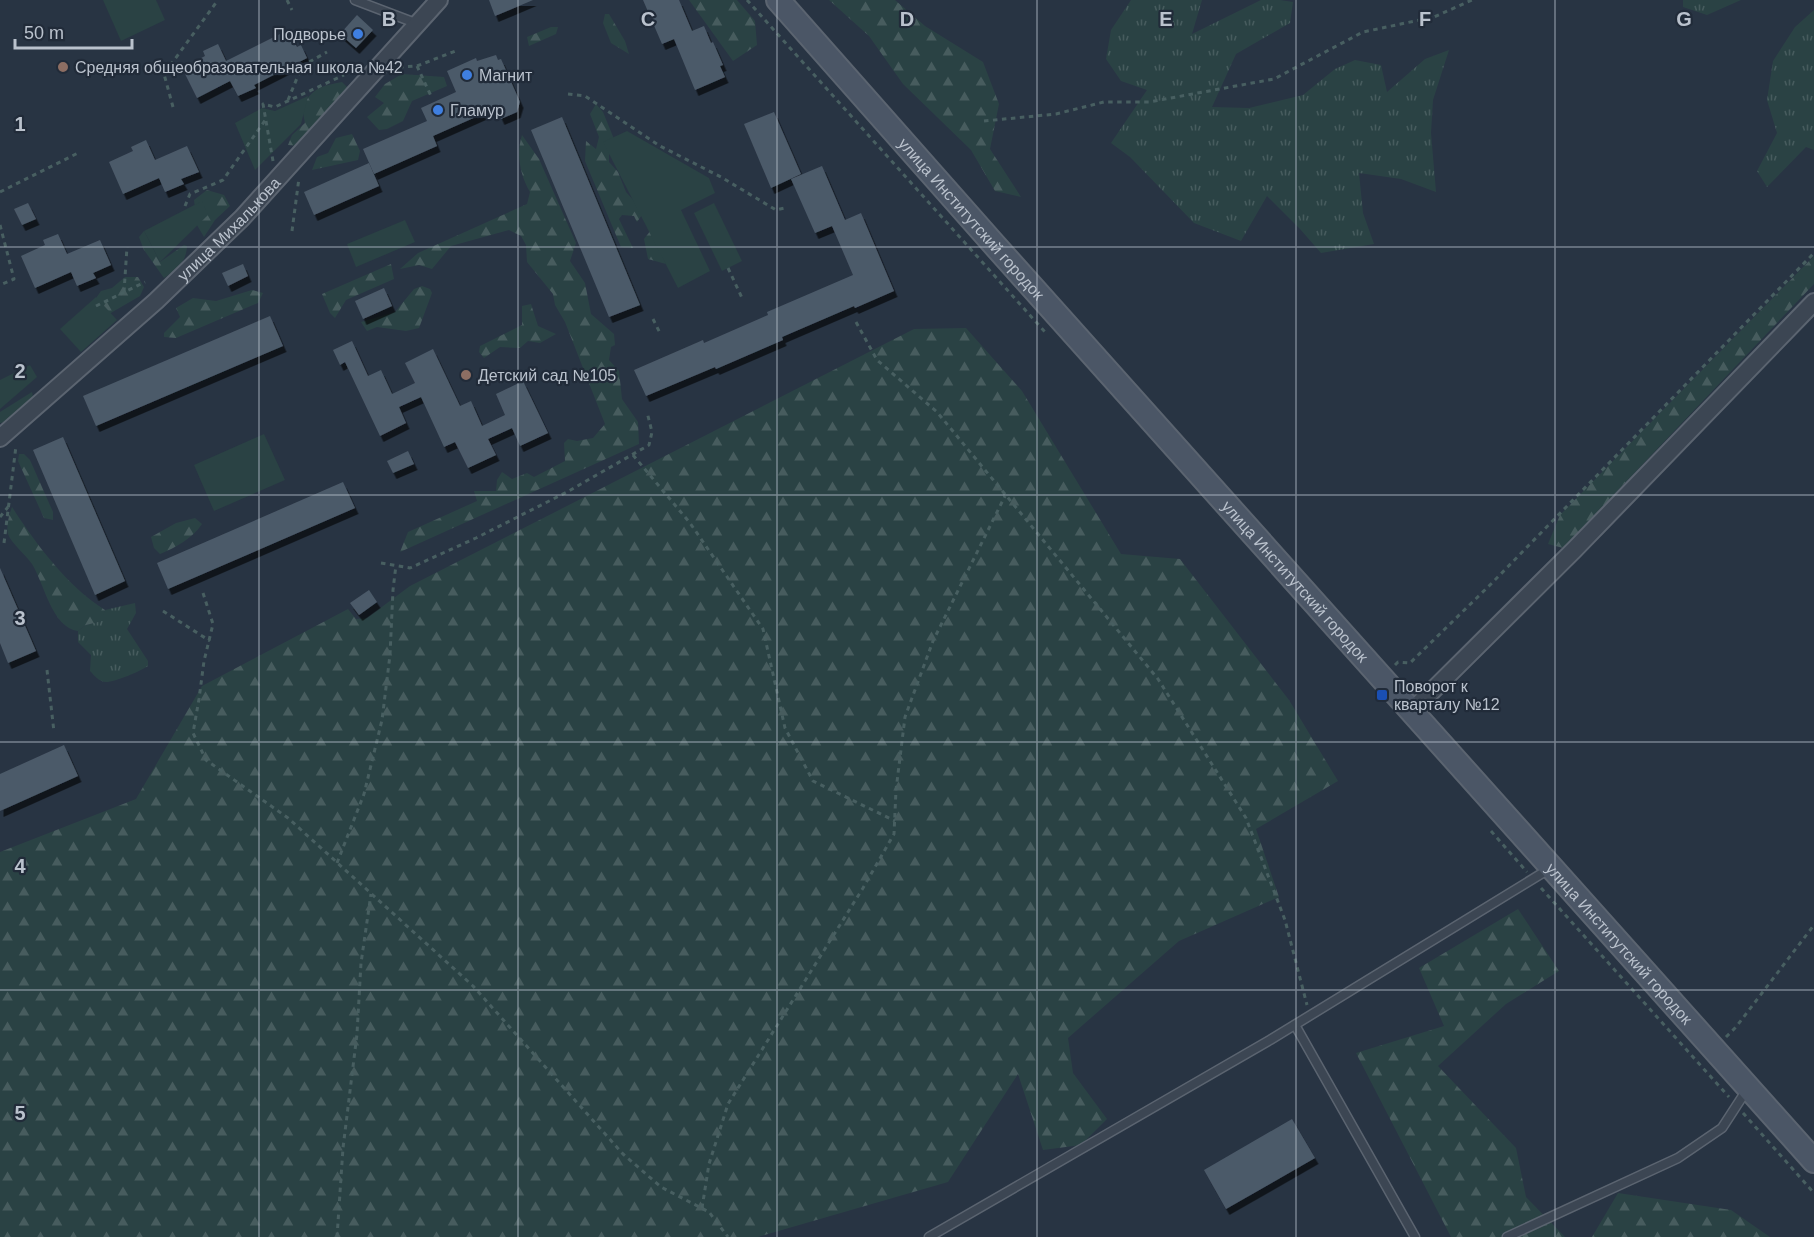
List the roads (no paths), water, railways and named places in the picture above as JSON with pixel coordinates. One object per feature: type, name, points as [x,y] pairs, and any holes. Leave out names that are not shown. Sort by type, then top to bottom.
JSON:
[{"type":"street","name":"улица Михалькова","points":[[0,438],[156,301],[242,218],[440,0]]},
{"type":"street","name":"улица Институтский городок","points":[[778,0],[1814,1161]]},
{"type":"street","points":[[1412,711],[1574,550],[1814,302]]},
{"type":"lane","points":[[355,0],[419,24]]},
{"type":"lane","points":[[929,1237],[1295,1025],[1552,867]]},
{"type":"lane","points":[[1295,1025],[1415,1237]]},
{"type":"lane","points":[[1507,1237],[1678,1158],[1722,1128],[1749,1088]]},
{"type":"place","name":"Подворье","points":[[358,34]]},
{"type":"place","name":"Средняя общеобразовательная школа №42","points":[[63,67]]},
{"type":"place","name":"Магнит","points":[[467,75]]},
{"type":"place","name":"Гламур","points":[[438,110]]},
{"type":"place","name":"Детский сад №105","points":[[466,375]]},
{"type":"place","name":"Поворот к кварталу №12","points":[[1382,695]]}]
